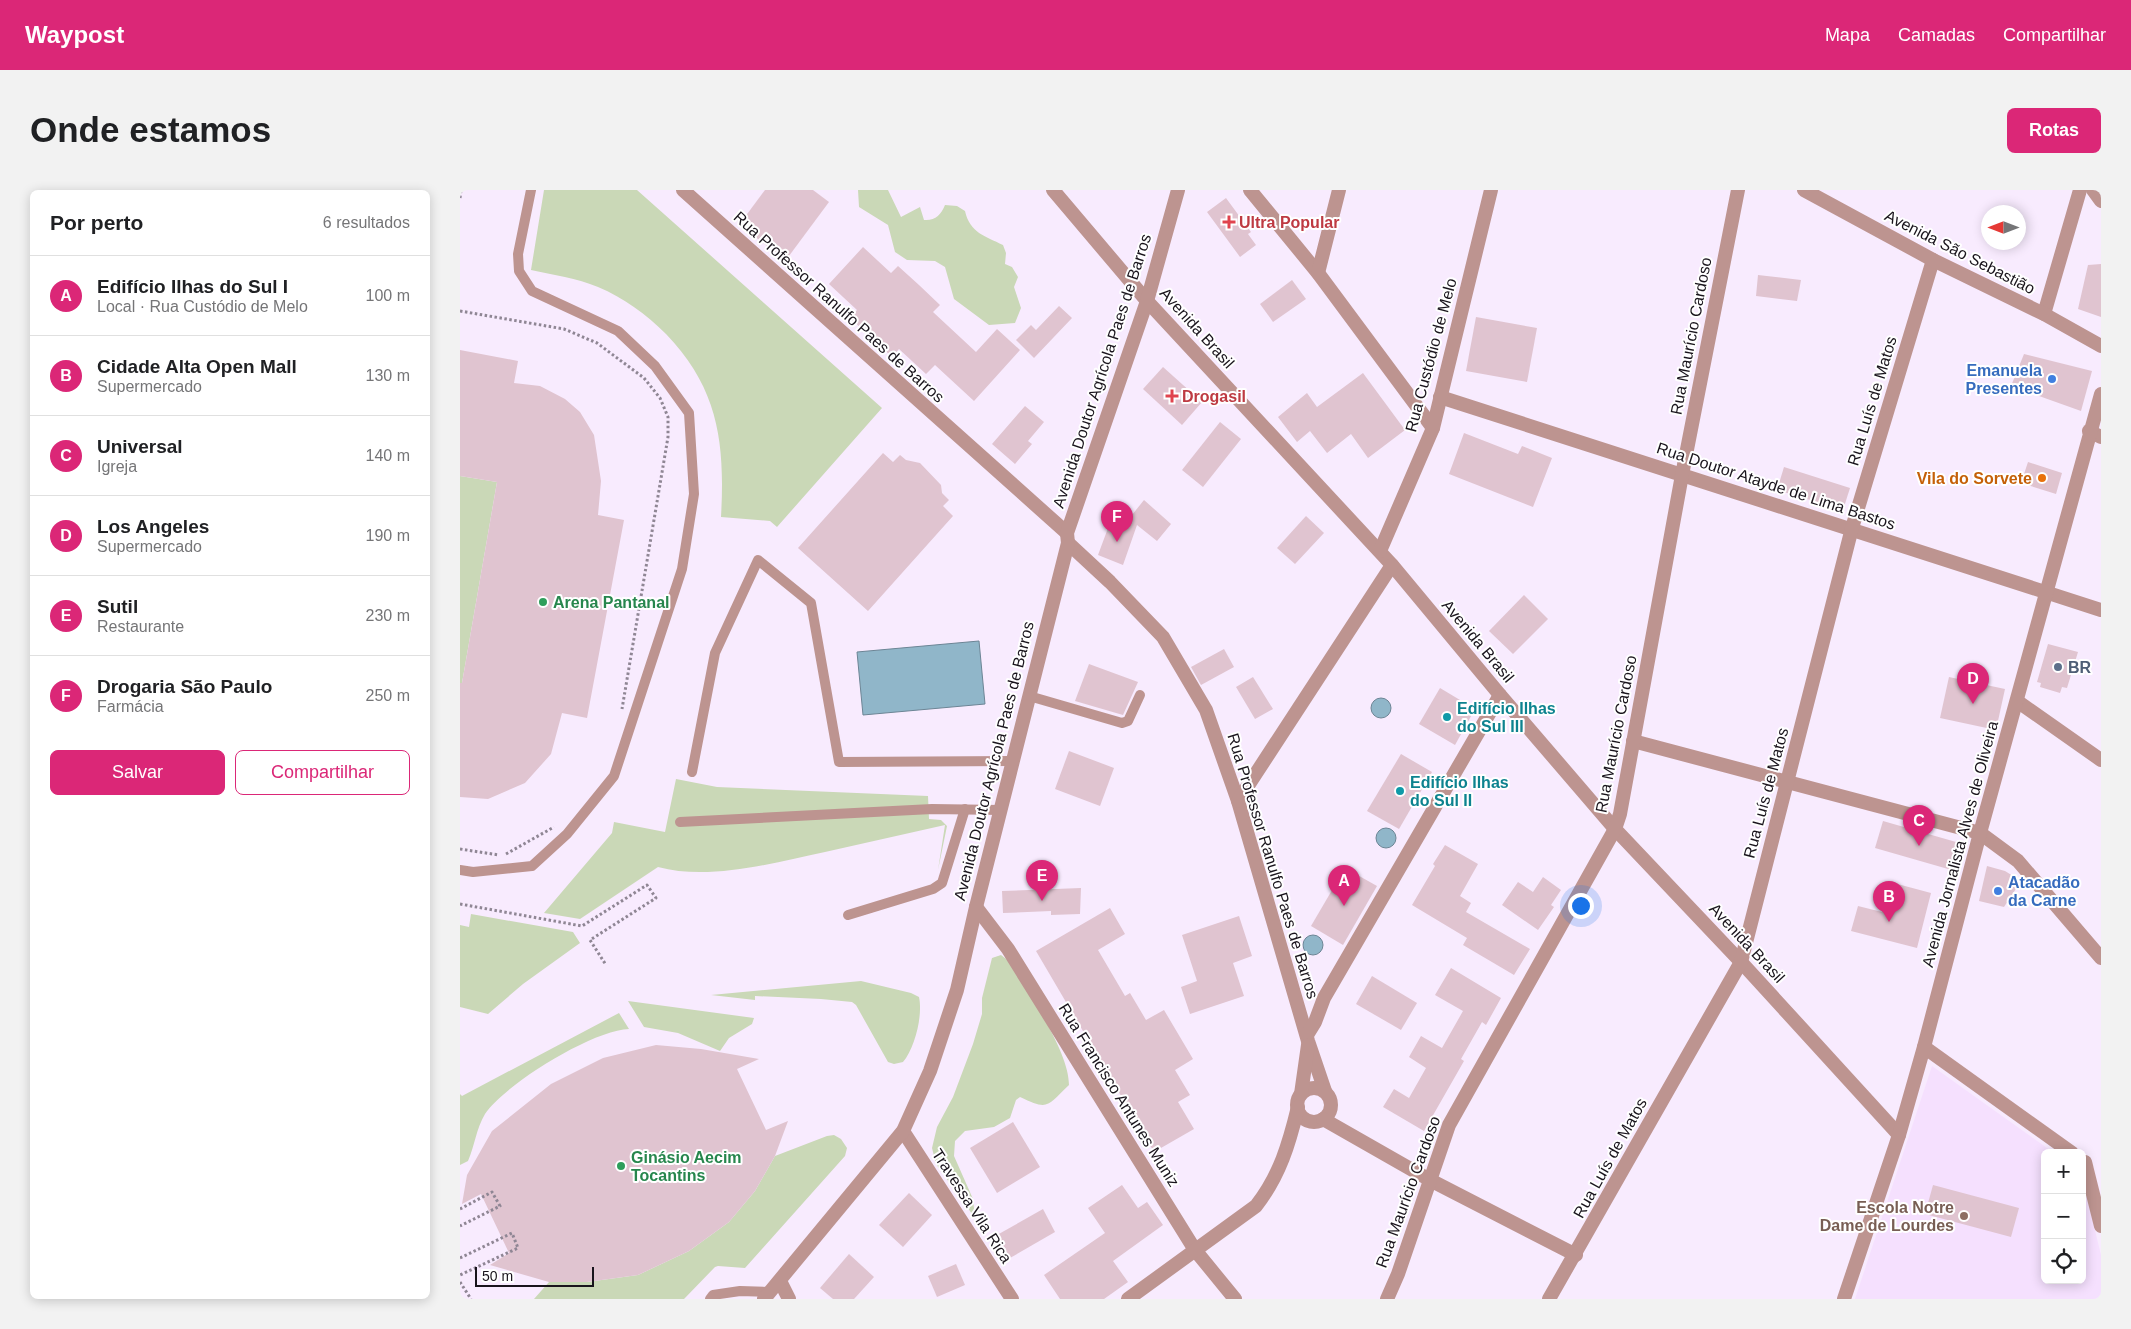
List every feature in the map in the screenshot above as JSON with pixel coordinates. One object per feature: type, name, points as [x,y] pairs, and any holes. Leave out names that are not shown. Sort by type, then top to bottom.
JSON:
[{"type":"street","name":"Rua Professor Ranulfo Paes de Barros","points":[[683,190],[973,450],[1068,538],[1163,637],[1206,710],[1238,801],[1307,1038],[1328,1097],[1348,1133]]},
{"type":"street","name":"Avenida Brasil","points":[[1053,190],[1147,300],[1380,551],[1500,695],[1616,829],[1899,1135]]},
{"type":"street","name":"Avenida Doutor Agrícola Paes de Barros","points":[[767,1296],[903,1131],[930,1071],[954,999],[1068,538],[1147,300],[1178,190]]},
{"type":"street","points":[[1250,190],[1318,273],[1432,428]]},
{"type":"street","points":[[1318,273],[1339,190]]},
{"type":"street","name":"Rua Custódio de Melo","points":[[1380,551],[1432,428],[1491,190]]},
{"type":"street","name":"Rua Maurício Cardoso","points":[[1387,1299],[1398,1274],[1449,1125],[1616,829],[1682,475],[1738,190]]},
{"type":"street","name":"Avenida São Sebastião","points":[[1804,190],[1933,260],[2044,314],[2101,346]]},
{"type":"street","points":[[2044,314],[2080,190]]},
{"type":"street","points":[[2093,190],[2101,201]]},
{"type":"street","name":"Rua Luís de Matos","points":[[1549,1299],[1576,1255],[1740,962],[1852,528],[1933,260]]},
{"type":"street","name":"Avenida Jornalista Alves de Oliveira","points":[[1844,1299],[1899,1135],[1924,1047],[1980,832],[2047,593],[2095,434],[2101,394]]},
{"type":"street","name":"Rua Doutor Atayde de Lima Bastos","points":[[1440,397],[1852,528],[2101,610]]},
{"type":"street","points":[[1238,801],[1392,565]]},
{"type":"street","points":[[1307,1038],[1324,998],[1500,695]]},
{"type":"street","points":[[2017,701],[2101,760]]},
{"type":"street","points":[[1633,741],[1980,832],[2018,861],[2101,958]]},
{"type":"street","name":"Rua Francisco Antunes Muniz","points":[[976,907],[1008,949],[1195,1250],[1234,1299]]},
{"type":"street","points":[[1299,1009],[1308,1007],[1324,998]]},
{"type":"street","name":"Rua Professor Ranulfo Paes de Barros","points":[[1299,1101],[1307,1038]]},
{"type":"street","points":[[1924,1047],[2066,1149]]},
{"type":"street","points":[[1128,1299],[1256,1206],[1270,1189],[1288,1147],[1299,1101],[1312,1088],[1328,1097],[1331,1109],[1316,1120],[1288,1147]]},
{"type":"street","points":[[1299,1101],[1304,1118],[1316,1120],[1348,1133],[1430,1180],[1576,1255]]},
{"type":"street","name":"Travessa Vila Rica","points":[[903,1131],[1012,1299]]},
{"type":"street","points":[[2086,1163],[2101,1174]]},
{"type":"street","points":[[2086,1169],[2101,1226]]},
{"type":"street","points":[[780,1281],[789,1299]]},
{"type":"lane","points":[[460,870],[473,872],[532,866],[568,834],[614,776],[682,569],[694,494],[689,413],[655,366],[618,330],[532,291],[519,271],[518,254],[531,190]]},
{"type":"lane","points":[[692,772],[715,653],[758,560],[810,602],[839,762],[1013,762]]},
{"type":"lane","points":[[1029,696],[1122,723],[1128,721],[1140,695]]},
{"type":"lane","points":[[680,822],[932,809],[1001,810]]},
{"type":"lane","points":[[848,915],[933,889],[942,883],[964,809]]},
{"type":"lane","points":[[710,1299],[713,1295],[740,1291],[767,1296]]},
{"type":"path","points":[[460,198],[461,190]]},
{"type":"path","points":[[460,311],[564,328],[598,343],[644,378],[660,398],[668,417],[668,436],[621,710]]},
{"type":"path","points":[[460,849],[493,855],[507,854],[558,824]]},
{"type":"path","points":[[460,904],[582,926],[647,885],[656,898],[590,940],[606,965]]},
{"type":"path","points":[[460,1209],[492,1192],[500,1206],[460,1226]]},
{"type":"path","points":[[460,1258],[512,1233],[518,1248],[460,1275]]},
{"type":"path","points":[[460,1282],[471,1299]]},
{"type":"shaded area","name":"Escola Notre Dame de Lourdes","points":[[1932,1066],[2048,1149],[2041,1149],[2041,1284],[2086,1284],[2086,1193],[2101,1255],[2101,1299],[1855,1299]]},
{"type":"green space","points":[[544,190],[637,190],[882,408],[777,527],[770,521],[721,517],[722,465],[715,419],[708,397],[698,376],[684,355],[666,334],[634,307],[608,291],[582,281],[531,270]]},
{"type":"green space","points":[[858,190],[888,190],[901,217],[920,207],[924,220],[937,217],[945,205],[957,206],[965,211],[974,229],[1003,245],[1006,253],[1005,264],[1012,267],[1018,277],[1014,287],[1021,308],[1015,323],[989,325],[954,299],[945,267],[935,261],[907,260],[895,252],[888,225],[859,207]]},
{"type":"green space","points":[[460,476],[497,482],[462,683],[460,683]]},
{"type":"green space","points":[[676,779],[717,787],[928,796],[929,819],[941,820],[947,826],[938,870],[945,825],[741,869],[698,872],[658,867],[580,919],[544,913],[612,833],[614,822],[665,832]]},
{"type":"green space","points":[[471,914],[573,932],[580,943],[523,984],[488,1014],[460,1007],[460,925],[469,927]]},
{"type":"green space","points":[[1001,955],[1010,962],[1055,1039],[1067,1071],[1069,1085],[1047,1104],[1037,1104],[1020,1097],[1016,1100],[1010,1118],[994,1127],[965,1131],[955,1141],[954,1156],[973,1199],[975,1218],[936,1164],[932,1148],[937,1127],[953,1097],[973,1044],[982,1014],[982,998],[992,958]]},
{"type":"green space","points":[[861,981],[911,993],[919,997],[920,1013],[917,1031],[911,1048],[903,1062],[894,1064],[888,1062],[856,1005],[852,1002],[755,996],[755,1000],[711,995]]},
{"type":"green space","points":[[628,1001],[754,1018],[752,1024],[729,1038],[720,1051],[678,1033],[644,1027]]},
{"type":"green space","points":[[619,1013],[629,1029],[594,1038],[573,1048],[530,1074],[495,1102],[482,1120],[468,1161],[460,1165],[460,1094],[462,1096]]},
{"type":"green space","points":[[834,1135],[841,1139],[847,1148],[845,1156],[745,1268],[715,1267],[684,1299],[534,1299],[549,1282],[587,1282],[638,1275],[689,1251],[729,1222],[755,1191],[775,1156]]},
{"type":"water","points":[[979,641],[985,704],[863,715],[857,652]]},
{"type":"water","points":[[1377,698],[1385,698],[1391,704],[1391,712],[1385,718],[1377,718],[1371,712],[1371,704]]},
{"type":"water","points":[[1382,828],[1390,828],[1396,834],[1396,842],[1390,848],[1382,848],[1376,842],[1376,834]]},
{"type":"water","points":[[1309,935],[1317,935],[1323,941],[1323,949],[1317,955],[1309,955],[1303,949],[1303,941]]},
{"type":"building","points":[[765,190],[813,190],[829,202],[786,260],[739,225]]},
{"type":"building","name":"Ultra Popular","points":[[1226,198],[1251,232],[1248,234],[1256,245],[1240,257],[1207,212]]},
{"type":"building","points":[[863,247],[891,273],[898,266],[919,285],[940,305],[933,312],[976,352],[997,329],[1020,350],[974,401],[935,365],[926,374],[899,349],[892,357],[850,318],[857,310],[829,284]]},
{"type":"building","points":[[2101,264],[2101,317],[2078,309],[2088,265]]},
{"type":"building","points":[[1758,275],[1801,280],[1797,301],[1756,296]]},
{"type":"building","points":[[1292,280],[1306,299],[1273,322],[1260,304]]},
{"type":"building","points":[[1059,306],[1072,318],[1034,358],[1016,340],[1031,325],[1036,330]]},
{"type":"building","points":[[1476,317],[1537,328],[1527,382],[1466,371]]},
{"type":"building","name":"Arena Pantanal","points":[[460,350],[518,361],[514,383],[540,386],[565,399],[580,412],[594,435],[601,481],[598,515],[624,520],[587,718],[562,713],[551,754],[525,783],[488,799],[460,797],[460,683],[462,683],[497,482],[460,476]]},
{"type":"building","name":"Emanuela Presentes","points":[[2024,354],[2092,371],[2081,411],[2011,386]]},
{"type":"building","name":"Drogasil","points":[[1163,367],[1202,402],[1182,425],[1143,389]]},
{"type":"building","points":[[1363,373],[1405,430],[1368,458],[1351,434],[1327,453],[1310,431],[1297,442],[1278,417],[1307,393],[1317,407]]},
{"type":"building","points":[[1025,406],[1044,422],[1028,441],[1032,444],[1015,464],[992,444]]},
{"type":"building","points":[[1220,422],[1241,439],[1203,487],[1182,470]]},
{"type":"building","points":[[1464,433],[1518,454],[1522,446],[1552,458],[1533,507],[1449,474]]},
{"type":"building","points":[[883,453],[893,462],[900,455],[906,460],[920,463],[941,485],[942,493],[949,500],[943,506],[953,516],[868,611],[798,548]]},
{"type":"building","name":"Vila do Sorvete","points":[[2028,462],[2062,473],[2056,494],[2021,483]]},
{"type":"building","points":[[1784,467],[1850,488],[1843,510],[1777,490]]},
{"type":"building","points":[[1144,500],[1171,524],[1157,541],[1137,525],[1123,565],[1098,555],[1111,520],[1124,525]]},
{"type":"building","points":[[1306,516],[1324,533],[1295,564],[1277,548]]},
{"type":"building","points":[[1524,595],[1548,619],[1513,654],[1489,631]]},
{"type":"building","name":"BR","points":[[2048,644],[2078,652],[2067,688],[2062,687],[2060,693],[2040,687],[2041,683],[2037,682]]},
{"type":"building","points":[[1224,649],[1234,667],[1201,685],[1191,667]]},
{"type":"building","points":[[1089,664],[1138,682],[1123,715],[1075,701]]},
{"type":"building","points":[[1253,677],[1273,709],[1255,719],[1236,687]]},
{"type":"building","points":[[1949,677],[2005,689],[1996,730],[1940,718]]},
{"type":"building","name":"Edifício Ilhas do Sul III","points":[[1440,688],[1475,709],[1455,745],[1419,724]]},
{"type":"building","points":[[1069,751],[1114,768],[1100,806],[1055,789]]},
{"type":"building","name":"Edifício Ilhas do Sul II","points":[[1401,754],[1432,772],[1399,829],[1367,811]]},
{"type":"building","points":[[1883,821],[1963,844],[1955,871],[1875,848]]},
{"type":"building","points":[[1445,845],[1478,864],[1460,896],[1471,903],[1466,912],[1530,949],[1514,975],[1463,945],[1467,938],[1412,905]]},
{"type":"building","name":"Atacadão da Carne","points":[[1987,866],[2005,871],[2021,881],[2004,907],[1979,901]]},
{"type":"building","points":[[1345,868],[1377,886],[1343,945],[1311,926]]},
{"type":"building","points":[[1543,877],[1561,890],[1551,905],[1554,907],[1538,930],[1502,905],[1518,882],[1533,892]]},
{"type":"building","points":[[1890,882],[1931,893],[1917,948],[1851,931],[1858,906],[1882,912]]},
{"type":"building","points":[[1081,888],[1080,914],[1051,915],[1051,911],[1003,913],[1002,891]]},
{"type":"building","points":[[1110,908],[1125,934],[1098,950],[1125,996],[1130,993],[1146,1020],[1164,1010],[1193,1059],[1175,1070],[1190,1095],[1178,1102],[1194,1129],[1154,1152],[1036,951]]},
{"type":"building","points":[[1239,916],[1252,956],[1233,963],[1244,996],[1190,1014],[1181,987],[1197,981],[1182,935]]},
{"type":"building","points":[[1451,968],[1501,998],[1486,1025],[1482,1022],[1461,1059],[1464,1061],[1424,1131],[1383,1107],[1394,1089],[1409,1098],[1426,1068],[1409,1057],[1421,1036],[1442,1048],[1463,1011],[1435,995]]},
{"type":"building","points":[[1372,976],[1417,1003],[1401,1030],[1356,1004]]},
{"type":"building","name":"Ginásio Aecim Tocantins","points":[[656,1045],[701,1049],[759,1059],[737,1069],[766,1130],[788,1121],[775,1156],[755,1191],[729,1222],[689,1251],[638,1275],[587,1282],[549,1282],[490,1265],[509,1253],[481,1194],[462,1204],[467,1175],[492,1131],[551,1084],[603,1058]]},
{"type":"building","points":[[1013,1122],[1040,1167],[997,1193],[970,1148]]},
{"type":"building","points":[[1122,1185],[1138,1208],[1147,1202],[1163,1225],[1113,1261],[1128,1282],[1104,1299],[1060,1299],[1044,1275],[1105,1233],[1088,1208]]},
{"type":"building","points":[[1933,1185],[2019,1208],[2011,1237],[1925,1214]]},
{"type":"building","points":[[909,1193],[932,1215],[903,1247],[879,1225]]},
{"type":"building","points":[[1043,1209],[1055,1232],[1010,1258],[997,1235]]},
{"type":"building","points":[[849,1254],[874,1277],[854,1299],[833,1299],[820,1288]]},
{"type":"building","points":[[956,1264],[965,1285],[937,1297],[928,1276]]},
{"type":"place","name":"Ultra Popular","points":[[1229,222]]},
{"type":"place","name":"Emanuela Presentes","points":[[2052,379]]},
{"type":"place","name":"Drogasil","points":[[1172,396]]},
{"type":"place","name":"Vila do Sorvete","points":[[2042,478]]},
{"type":"place","name":"Drogaria São Paulo","points":[[1117,542]]},
{"type":"place","name":"Arena Pantanal","points":[[543,602]]},
{"type":"place","name":"BR","points":[[2058,667]]},
{"type":"place","name":"Los Angeles","points":[[1973,704]]},
{"type":"place","name":"Edifício Ilhas do Sul III","points":[[1447,717]]},
{"type":"place","name":"Edifício Ilhas do Sul II","points":[[1400,791]]},
{"type":"place","name":"Universal","points":[[1919,846]]},
{"type":"place","name":"Atacadão da Carne","points":[[1998,891]]},
{"type":"place","name":"Sutil","points":[[1042,901]]},
{"type":"place","name":"Edifício Ilhas do Sul I","points":[[1344,906]]},
{"type":"place","name":"Cidade Alta Open Mall","points":[[1889,922]]},
{"type":"place","name":"Ginásio Aecim Tocantins","points":[[621,1166]]},
{"type":"place","name":"Escola Notre Dame de Lourdes","points":[[1964,1216]]}]
